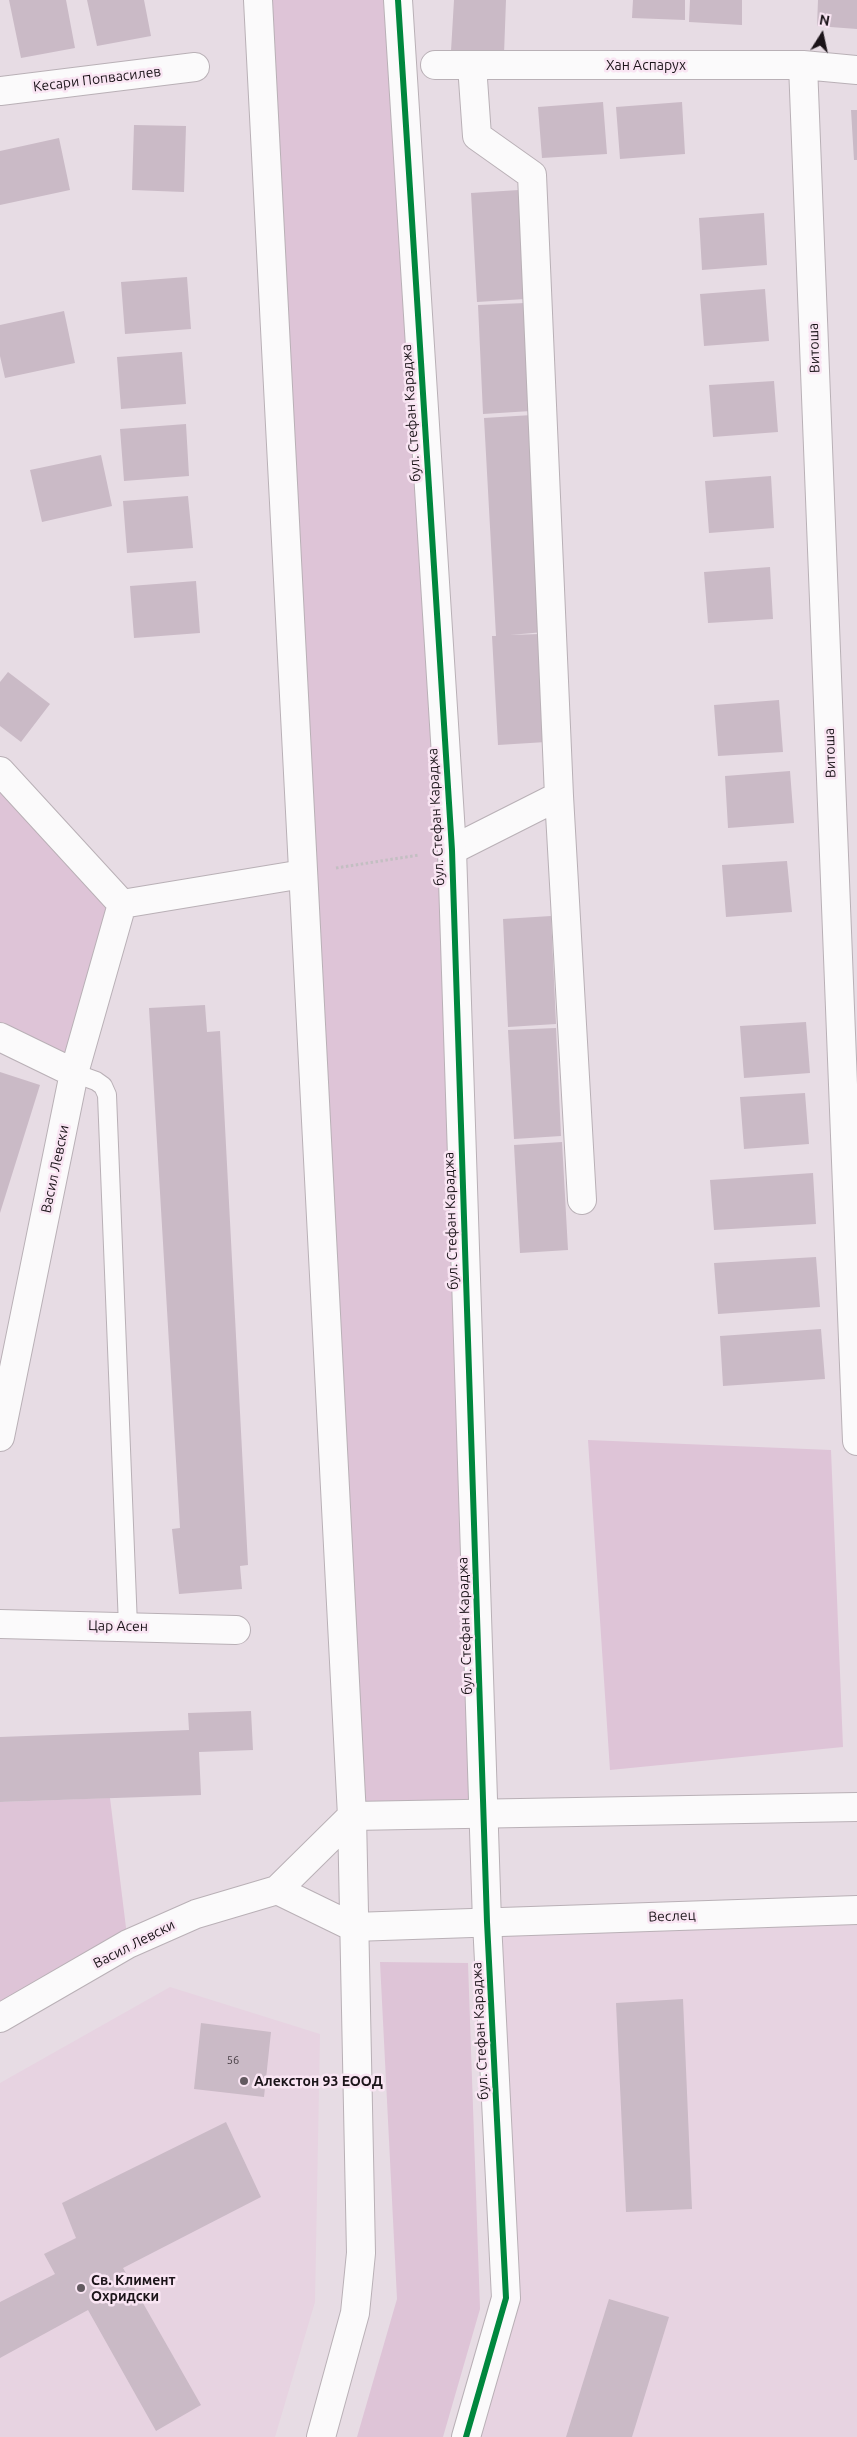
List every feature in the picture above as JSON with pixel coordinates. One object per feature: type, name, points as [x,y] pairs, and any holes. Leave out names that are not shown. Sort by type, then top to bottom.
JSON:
[{"type":"street","points":[[258,0],[352,1816],[361,2253],[355,2313],[321,2437]]},
{"type":"street","name":"бул. Стефан Караджа","points":[[398,0],[452,850],[487,1922],[506,2298],[466,2437]]},
{"type":"street","name":"Хан Аспарух","points":[[435,65],[804,65],[857,70]]},
{"type":"street","points":[[472,65],[477,136],[532,175],[559,796],[582,1200]]},
{"type":"street","name":"Витоша","points":[[804,65],[857,1441]]},
{"type":"street","name":"Кесари Попвасилев","points":[[0,91],[194,68]]},
{"type":"street","points":[[0,771],[122,904],[302,874]]},
{"type":"street","points":[[452,850],[559,796]]},
{"type":"street","name":"Васил Левски","points":[[0,1437],[74,1073],[122,904]]},
{"type":"street","points":[[0,1037],[74,1073]]},
{"type":"street","name":"Цар Асен","points":[[0,1624],[236,1630]]},
{"type":"street","points":[[353,1927],[277,1890],[352,1816],[857,1807]]},
{"type":"street","name":"Васил Левски","points":[[0,2018],[128,1944],[196,1914],[277,1890]]},
{"type":"street","name":"Веслец","points":[[353,1927],[857,1910]]},
{"type":"lane","points":[[74,1073],[96,1081],[103,1086],[107,1095],[128,1626]]},
{"type":"path","points":[[302,874],[452,850]]},
{"type":"shaded area","points":[[258,0],[398,0],[452,850],[483,1814],[352,1816]]},
{"type":"shaded area","points":[[0,771],[122,904],[74,1073],[0,1037]]},
{"type":"shaded area","points":[[588,1440],[831,1450],[843,1747],[610,1770]]},
{"type":"shaded area","points":[[110,1798],[128,1944],[0,2018],[0,1802]]},
{"type":"shaded area","points":[[857,1910],[857,2437],[466,2437],[506,2298],[487,1922]]},
{"type":"shaded area","points":[[380,1962],[468,1963],[480,2309],[443,2437],[357,2437],[397,2299]]},
{"type":"shaded area","points":[[170,1987],[320,2034],[315,2302],[275,2437],[0,2437],[0,2083]]},
{"type":"building","points":[[9,0],[66,0],[75,48],[21,58]]},
{"type":"building","points":[[87,0],[144,0],[151,36],[97,46]]},
{"type":"building","points":[[454,0],[506,0],[504,54],[451,51]]},
{"type":"building","points":[[633,0],[685,0],[685,20],[632,18]]},
{"type":"building","points":[[690,0],[742,0],[742,25],[689,22]]},
{"type":"building","points":[[818,0],[857,0],[857,29],[817,26]]},
{"type":"building","points":[[603,102],[607,154],[542,158],[538,107]]},
{"type":"building","points":[[682,102],[685,154],[620,159],[616,107]]},
{"type":"building","points":[[851,110],[857,110],[857,160],[854,160]]},
{"type":"building","points":[[134,125],[186,126],[184,192],[132,190]]},
{"type":"building","points":[[59,138],[70,190],[0,205],[0,151]]},
{"type":"building","points":[[519,190],[525,299],[477,302],[471,193]]},
{"type":"building","points":[[764,213],[767,265],[702,270],[699,218]]},
{"type":"building","points":[[187,277],[191,329],[125,334],[121,282]]},
{"type":"building","points":[[765,289],[769,341],[704,346],[700,294]]},
{"type":"building","points":[[525,303],[531,411],[483,414],[478,305]]},
{"type":"building","points":[[64,311],[75,363],[5,378],[0,356],[0,325]]},
{"type":"building","points":[[182,352],[186,404],[121,409],[117,357]]},
{"type":"building","points":[[774,381],[778,432],[713,437],[709,385]]},
{"type":"building","points":[[532,415],[544,632],[510,635],[540,634],[546,742],[498,745],[492,636],[496,636],[484,418]]},
{"type":"building","points":[[186,424],[189,476],[124,481],[120,429]]},
{"type":"building","points":[[101,455],[112,506],[42,522],[30,470]]},
{"type":"building","points":[[771,476],[774,528],[709,533],[705,481]]},
{"type":"building","points":[[188,496],[193,548],[127,553],[123,501]]},
{"type":"building","points":[[770,567],[773,619],[708,623],[704,572]]},
{"type":"building","points":[[196,581],[200,633],[134,638],[130,586]]},
{"type":"building","points":[[8,672],[50,704],[21,742],[0,726],[0,682]]},
{"type":"building","points":[[779,700],[783,752],[718,756],[714,705]]},
{"type":"building","points":[[790,771],[794,823],[728,828],[725,776]]},
{"type":"building","points":[[787,861],[792,912],[726,917],[722,865]]},
{"type":"building","points":[[551,916],[556,1024],[508,1027],[503,919]]},
{"type":"building","points":[[205,1005],[207,1032],[220,1031],[248,1565],[240,1566],[242,1589],[179,1594],[172,1529],[180,1528],[149,1008]]},
{"type":"building","points":[[806,1022],[810,1073],[744,1078],[740,1026]]},
{"type":"building","points":[[556,1028],[561,1136],[514,1139],[508,1030]]},
{"type":"building","points":[[0,1072],[40,1085],[0,1213]]},
{"type":"building","points":[[805,1093],[809,1144],[744,1149],[740,1097]]},
{"type":"building","points":[[562,1142],[568,1250],[520,1253],[514,1145]]},
{"type":"building","points":[[813,1173],[816,1224],[714,1230],[710,1180]]},
{"type":"building","points":[[816,1257],[820,1307],[718,1314],[714,1263]]},
{"type":"building","points":[[821,1329],[825,1379],[723,1386],[720,1336]]},
{"type":"building","points":[[251,1711],[253,1750],[199,1752],[201,1795],[0,1802],[0,1737],[189,1730],[188,1713]]},
{"type":"building","points":[[683,1999],[692,2209],[626,2212],[616,2003]]},
{"type":"building","points":[[201,2023],[271,2032],[264,2097],[194,2089]]},
{"type":"building","name":"Св. Климент Охридски","points":[[226,2122],[261,2197],[123,2268],[201,2405],[156,2431],[88,2310],[0,2358],[0,2302],[55,2274],[44,2254],[76,2238],[62,2203]]},
{"type":"building","points":[[609,2299],[669,2317],[632,2437],[566,2437]]},
{"type":"cycle path","points":[[398,0],[452,850],[487,1922],[506,2298],[466,2437]]},
{"type":"place","name":"Алекстон 93 ЕООД","points":[[244,2081]]},
{"type":"place","name":"Св. Климент Охридски","points":[[81,2288]]}]
